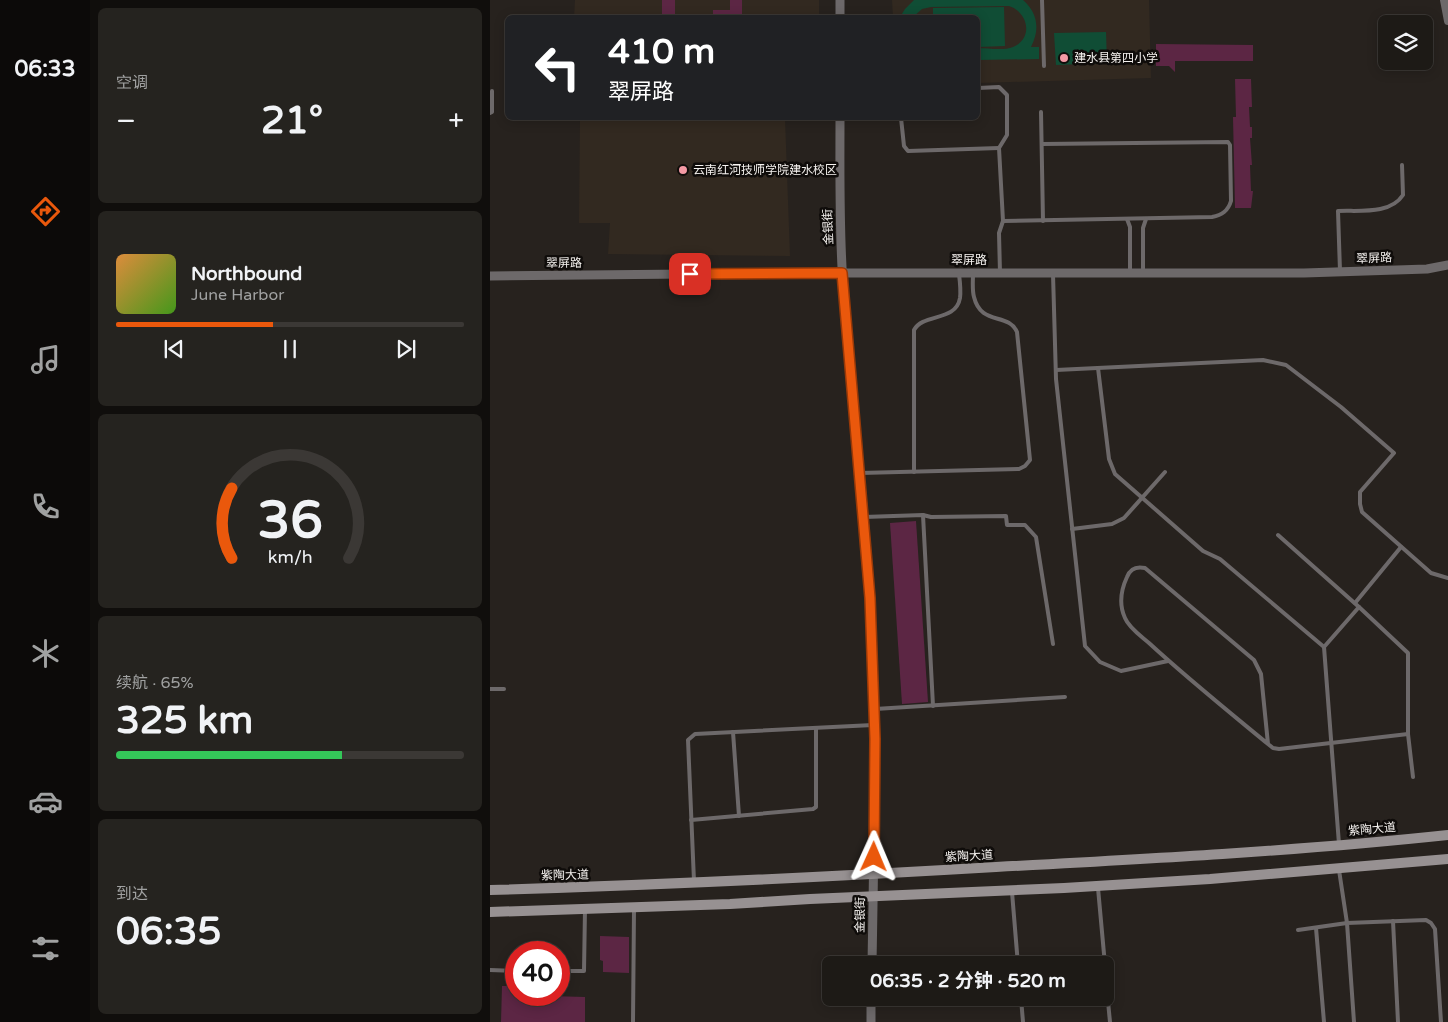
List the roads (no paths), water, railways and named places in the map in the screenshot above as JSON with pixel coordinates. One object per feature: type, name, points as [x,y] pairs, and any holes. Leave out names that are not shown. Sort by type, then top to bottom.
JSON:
[{"type":"main road","name":"紫陶大道","points":[[490,890],[874,874],[1169,857],[1448,835]]},
{"type":"main road","points":[[490,912],[634,908],[1098,886],[1339,869],[1448,859]]},
{"type":"street","points":[[840,0],[840,15]]},
{"type":"street","points":[[1444,0],[1448,21]]},
{"type":"street","name":"金银街","points":[[840,120],[842,273],[870,598],[874,709],[872,956]]},
{"type":"street","name":"翠屏路","points":[[490,276],[1340,271],[1427,269],[1448,265]]},
{"type":"street","points":[[871,1006],[871,1022]]},
{"type":"lane","points":[[1042,0],[1044,66]]},
{"type":"lane","points":[[980,88],[999,87],[1007,95],[1007,135],[999,148],[1003,221],[999,233],[1000,272]]},
{"type":"lane","points":[[490,113],[492,112],[492,91]]},
{"type":"lane","points":[[1041,112],[1043,221]]},
{"type":"lane","points":[[901,120],[904,146],[908,151],[999,148]]},
{"type":"lane","points":[[1003,221],[1212,218],[1227,210],[1231,201],[1230,145],[1228,142],[1042,144]]},
{"type":"lane","points":[[1340,271],[1338,211],[1384,209],[1395,204],[1403,195],[1402,165]]},
{"type":"lane","points":[[1127,219],[1130,227],[1130,273]]},
{"type":"lane","points":[[1143,272],[1143,228],[1146,219]]},
{"type":"lane","points":[[914,472],[914,330],[920,322],[940,318],[956,306],[960,300],[959,273]]},
{"type":"lane","points":[[860,473],[1019,469],[1030,460],[1017,332],[1013,325],[987,316],[978,306],[974,295],[973,273]]},
{"type":"lane","points":[[1053,273],[1056,370],[1085,646],[1100,662],[1121,671],[1168,661]]},
{"type":"lane","points":[[1056,370],[1263,360],[1286,365],[1341,407],[1394,453],[1360,492],[1362,512],[1431,573],[1448,578]]},
{"type":"lane","points":[[1098,368],[1110,465],[1115,474],[1203,551],[1220,558],[1324,647],[1339,844]]},
{"type":"lane","points":[[1072,528],[1112,524],[1120,521],[1165,472]]},
{"type":"lane","points":[[864,517],[923,515],[931,518],[1006,516],[1006,525],[1025,525],[1028,527],[1036,537],[1053,644]]},
{"type":"lane","points":[[923,515],[933,706]]},
{"type":"lane","points":[[1278,535],[1408,653],[1408,734],[1413,777]]},
{"type":"lane","points":[[1354,603],[1401,547]]},
{"type":"lane","points":[[1268,744],[1261,674],[1254,660],[1144,568],[1137,567],[1129,573],[1123,585],[1121,595],[1124,616],[1129,624],[1168,661],[1268,744],[1273,748],[1279,749],[1408,734]]},
{"type":"lane","points":[[1324,647],[1359,607]]},
{"type":"lane","points":[[490,689],[504,689]]},
{"type":"lane","points":[[874,709],[1065,698]]},
{"type":"lane","points":[[694,883],[688,740],[695,734],[874,724]]},
{"type":"lane","points":[[691,820],[813,809],[816,807],[816,728]]},
{"type":"lane","points":[[733,732],[739,816]]},
{"type":"lane","points":[[1339,869],[1347,924],[1354,1022]]},
{"type":"lane","points":[[1098,886],[1104,956]]},
{"type":"lane","points":[[1012,890],[1017,956]]},
{"type":"lane","points":[[633,1022],[634,908]]},
{"type":"lane","points":[[570,971],[584,971],[585,909]]},
{"type":"lane","points":[[1298,930],[1393,921],[1426,920],[1431,923],[1435,929],[1441,1022]]},
{"type":"lane","points":[[1393,921],[1398,1022]]},
{"type":"lane","points":[[1316,928],[1324,1022]]},
{"type":"lane","points":[[490,970],[505,971]]},
{"type":"lane","points":[[1021,1006],[1022,1022]]},
{"type":"lane","points":[[1108,1006],[1110,1022]]},
{"type":"place","name":"建水县第四小学","points":[[1064,58]]},
{"type":"place","name":"云南红河技师学院建水校区","points":[[683,170]]}]
